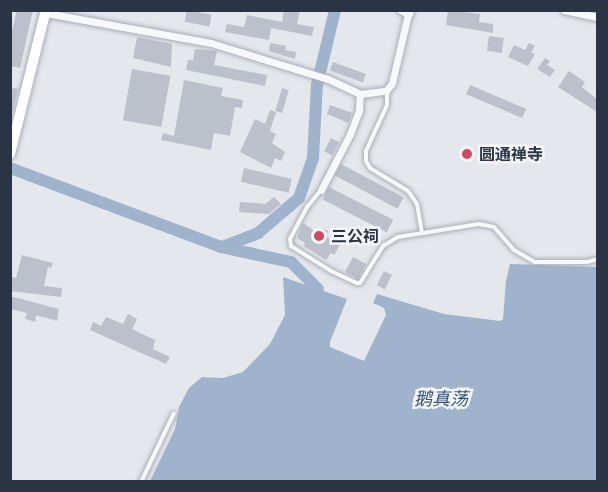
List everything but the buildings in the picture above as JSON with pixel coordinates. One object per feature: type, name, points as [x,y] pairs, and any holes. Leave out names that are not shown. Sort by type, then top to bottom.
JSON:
[{"type":"main road","points":[[10,154],[46,12]]},
{"type":"street","points":[[564,10],[597,17]]},
{"type":"street","points":[[46,12],[68,14],[211,43],[304,70],[360,94],[386,91],[396,72],[406,12]]},
{"type":"street","points":[[321,190],[351,134],[360,111],[360,94]]},
{"type":"lane","points":[[386,91],[387,105],[366,151],[366,161],[370,168],[408,191],[417,204],[422,232]]},
{"type":"lane","points":[[321,190],[307,207],[290,239],[291,246],[331,271],[357,283],[360,283],[383,246],[398,237],[479,224],[494,227],[514,250],[535,262],[587,262],[597,259]]},
{"type":"lane","points":[[141,482],[174,413]]},
{"type":"water","name":"鹅真荡","points":[[510,264],[597,267],[597,481],[150,481],[175,429],[179,407],[189,388],[202,377],[223,378],[243,372],[270,344],[285,315],[283,277],[347,299],[330,347],[364,361],[386,315],[384,308],[373,303],[377,294],[444,314],[500,321],[503,319],[506,281]]},
{"type":"waterway","points":[[222,247],[258,233],[299,198],[313,158],[317,85],[335,10]]},
{"type":"waterway","points":[[10,168],[221,247],[291,262],[318,289]]},
{"type":"place","name":"圆通禅寺","points":[[467,154]]},
{"type":"place","name":"三公祠","points":[[319,236]]}]
